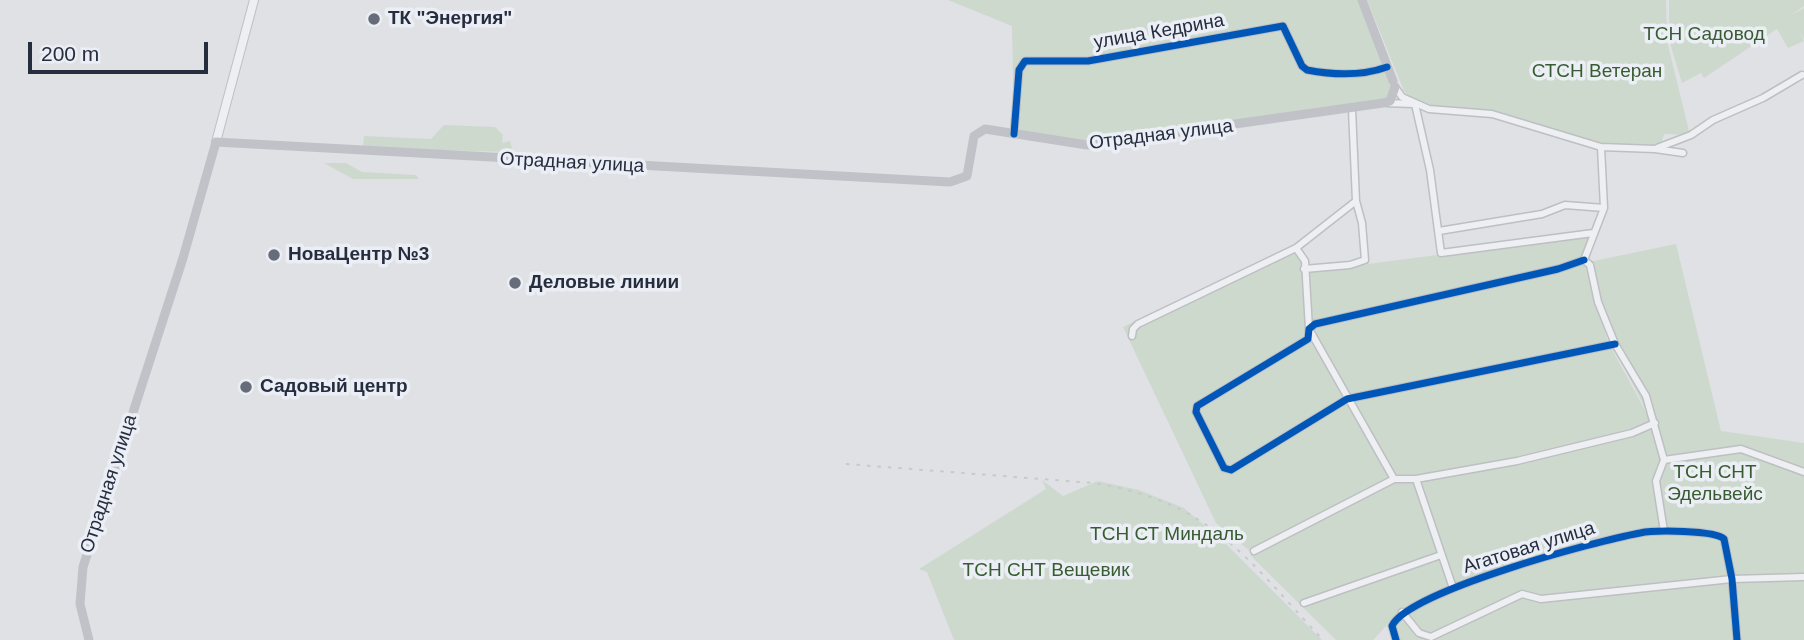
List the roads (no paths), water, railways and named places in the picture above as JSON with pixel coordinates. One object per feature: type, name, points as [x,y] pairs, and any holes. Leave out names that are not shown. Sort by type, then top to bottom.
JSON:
[{"type":"main road","points":[[1362,0],[1394,84],[1390,101],[1383,103]]},
{"type":"main road","name":"Отрадная улица","points":[[89,640],[80,604],[83,567],[183,258],[216,142],[950,181],[967,176],[972,140],[978,132],[990,129],[1087,145],[1383,103]]},
{"type":"street","points":[[216,142],[254,0]]},
{"type":"street","name":"улица Кедрина","points":[[1014,134],[1018,69],[1025,61],[1088,61],[1283,26],[1302,66],[1307,70],[1350,74],[1372,73],[1387,67]]},
{"type":"street","points":[[1655,149],[1691,135],[1713,120],[1763,98],[1802,75]]},
{"type":"street","points":[[1394,84],[1402,97],[1429,109],[1492,114],[1601,147],[1683,153]]},
{"type":"street","points":[[1383,103],[1415,104]]},
{"type":"street","points":[[1415,104],[1441,253],[1593,233]]},
{"type":"street","points":[[1304,269],[1350,265],[1365,260],[1362,223],[1356,201],[1352,109]]},
{"type":"street","points":[[1601,147],[1604,208],[1593,233],[1587,263],[1598,302],[1615,344],[1646,396],[1655,423],[1664,460],[1656,481],[1664,531]]},
{"type":"street","points":[[1132,336],[1133,329],[1138,324],[1296,248],[1356,201]]},
{"type":"street","points":[[1439,231],[1542,214],[1565,205],[1604,208]]},
{"type":"street","points":[[1296,248],[1305,261],[1308,340],[1197,406],[1196,412],[1224,468],[1231,470],[1348,399],[1615,344]]},
{"type":"street","points":[[1309,329],[1315,324],[1587,263]]},
{"type":"street","points":[[1309,329],[1394,479]]},
{"type":"street","points":[[1254,551],[1394,479],[1416,479],[1517,461],[1632,433],[1655,423]]},
{"type":"street","points":[[1664,460],[1729,451],[1750,452],[1804,472]]},
{"type":"street","points":[[1416,479],[1453,588]]},
{"type":"street","name":"Агатовая улица","points":[[1402,612],[1453,588],[1600,541],[1664,531],[1719,534],[1724,539],[1732,579],[1737,640]]},
{"type":"street","points":[[1304,603],[1441,555]]},
{"type":"street","points":[[1396,640],[1392,626],[1402,612],[1419,633],[1431,637],[1522,594],[1541,598],[1732,579],[1804,577]]},
{"type":"railway","points":[[846,464],[1093,483],[1134,492],[1168,504],[1198,519],[1248,559],[1323,640]]},
{"type":"place","name":"ТК \"Энергия\"","points":[[374,19]]},
{"type":"place","name":"НоваЦентр №3","points":[[274,255]]},
{"type":"place","name":"Деловые линии","points":[[515,283]]},
{"type":"place","name":"Садовый центр","points":[[246,387]]},
{"type":"park label","name":"ТСН Садовод","points":[[1704,35]]},
{"type":"park label","name":"СТСН Ветеран","points":[[1597,72]]},
{"type":"park label","name":"ТСН СНТ Эдельвейс","points":[[1715,484]]},
{"type":"park label","name":"ТСН СТ Миндаль","points":[[1167,535]]},
{"type":"park label","name":"ТСН СНТ Вещевик","points":[[1046,571]]}]
